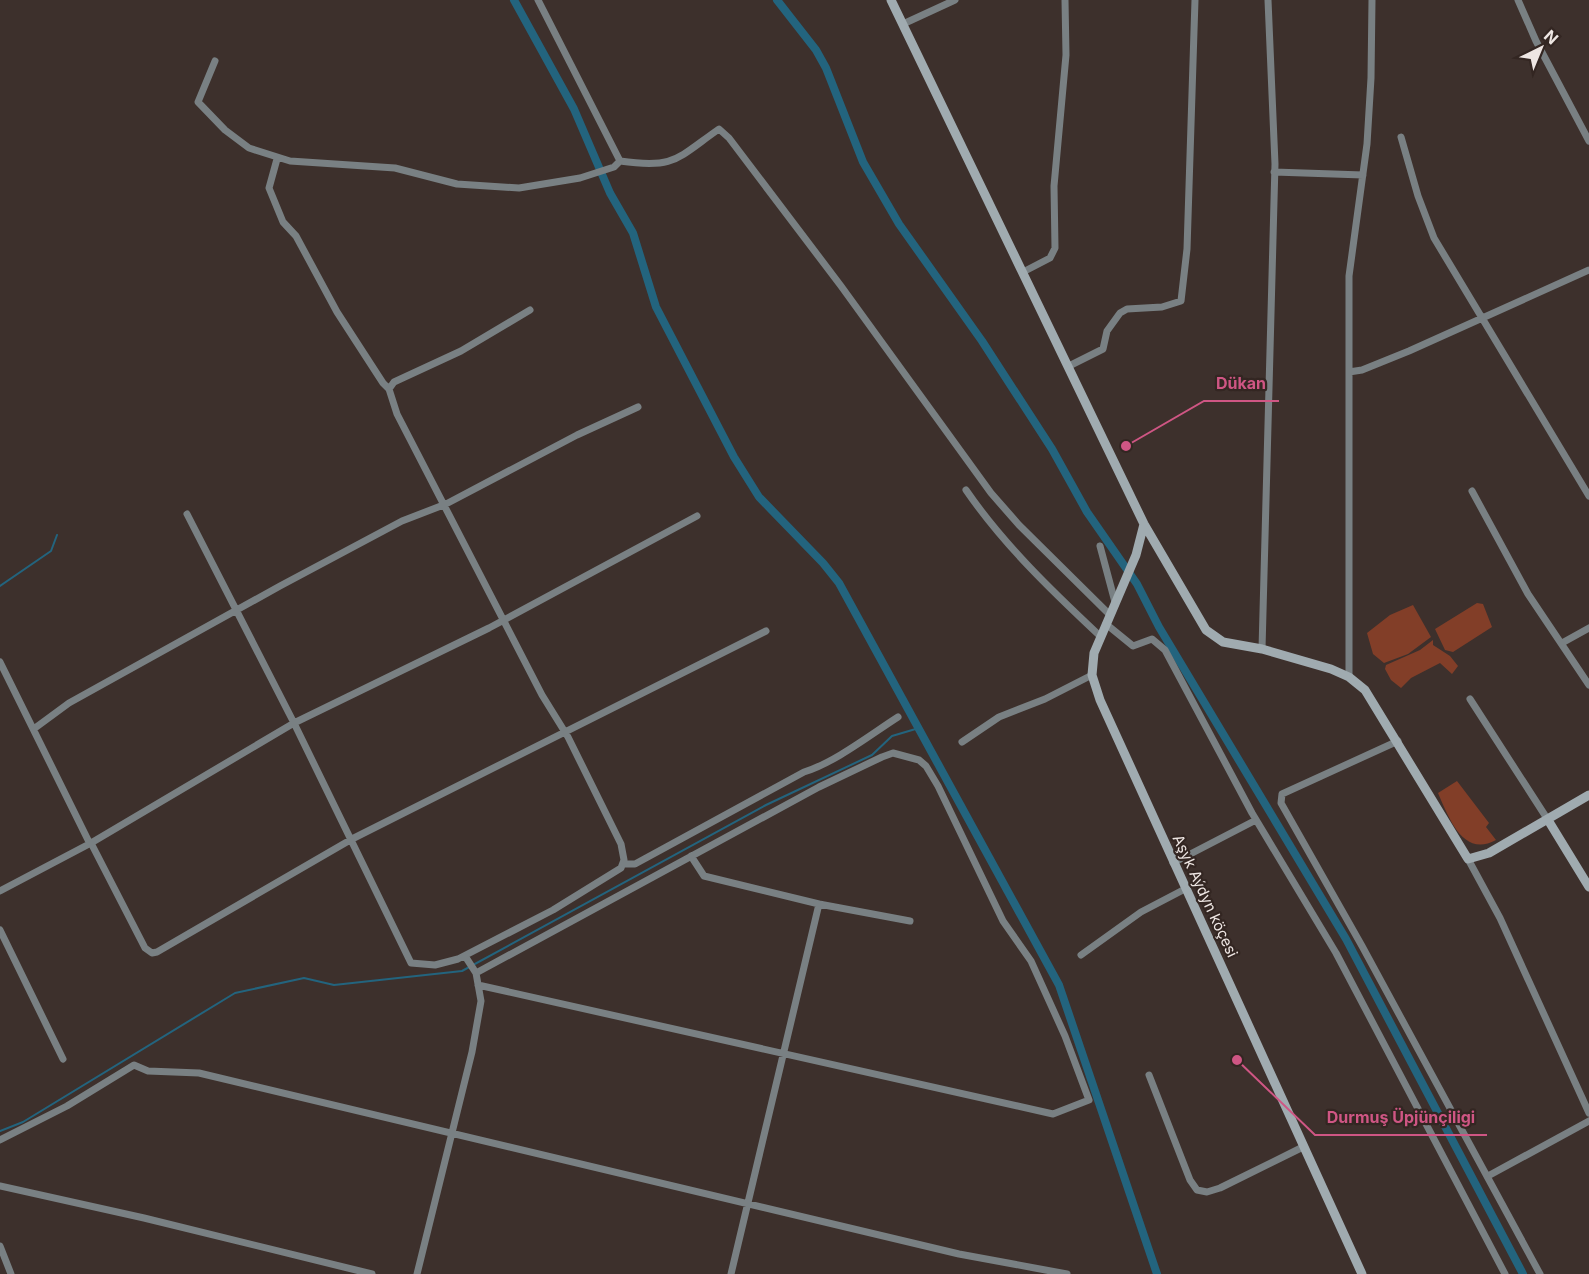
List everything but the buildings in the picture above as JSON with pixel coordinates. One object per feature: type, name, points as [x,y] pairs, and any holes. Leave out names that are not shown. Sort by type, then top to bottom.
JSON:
[{"type":"main road","points":[[891,0],[1144,524],[1206,630],[1223,642],[1262,649],[1349,676],[1365,690],[1468,859],[1489,853],[1589,795]]},
{"type":"main road","name":"Aşyk Aýdyn köçesi","points":[[1144,524],[1136,555],[1094,652],[1092,675],[1100,700],[1185,890],[1362,1274]]},
{"type":"main road","points":[[1548,820],[1589,887]]},
{"type":"street","points":[[538,0],[620,161]]},
{"type":"street","points":[[903,24],[955,0]]},
{"type":"street","points":[[1023,272],[1050,258],[1055,248],[1053,195],[1066,55],[1065,0]]},
{"type":"street","points":[[1069,366],[1103,350],[1107,331],[1120,313],[1127,309],[1162,307],[1181,301],[1186,249],[1195,0]]},
{"type":"street","points":[[1262,649],[1274,172],[1268,0]]},
{"type":"street","points":[[1349,676],[1350,276],[1363,175],[1371,78],[1372,0]]},
{"type":"street","points":[[1518,0],[1536,41],[1589,141]]},
{"type":"street","points":[[215,61],[198,102],[237,140],[276,162],[395,168],[457,184],[519,188],[554,183],[607,170],[620,161],[642,165],[662,164],[677,158],[719,129],[729,138],[842,286],[991,493],[1133,646],[1152,639],[1165,650],[1256,820],[1336,952],[1505,1274]]},
{"type":"street","points":[[1401,137],[1418,196],[1434,238],[1589,496]]},
{"type":"street","points":[[187,514],[238,610],[411,963],[435,965],[466,957],[562,905],[621,868],[623,864],[621,844],[446,504],[397,414],[389,389],[382,383],[337,312],[296,236],[283,222],[270,193],[270,182],[276,162]]},
{"type":"street","points":[[1274,172],[1363,175]]},
{"type":"street","points":[[1349,372],[1362,370],[1589,270]]},
{"type":"street","points":[[389,389],[394,382],[461,351],[530,310]]},
{"type":"street","points":[[34,728],[69,703],[402,522],[446,504],[577,435],[638,407]]},
{"type":"street","points":[[966,490],[998,533],[1058,597],[1100,636]]},
{"type":"street","points":[[1472,491],[1528,594],[1589,685]]},
{"type":"street","points":[[0,891],[91,844],[294,723],[503,618],[697,516]]},
{"type":"street","points":[[1100,546],[1104,565],[1117,598]]},
{"type":"street","points":[[1562,643],[1589,628]]},
{"type":"street","points":[[0,662],[143,945],[152,953],[256,896],[352,839],[766,631]]},
{"type":"street","points":[[962,742],[999,717],[1045,699],[1092,675]]},
{"type":"street","points":[[1470,699],[1548,820]]},
{"type":"street","points":[[623,864],[634,864],[804,772],[832,762],[841,752],[898,717]]},
{"type":"street","points":[[1398,741],[1282,794],[1281,803],[1540,1274]]},
{"type":"street","points":[[475,972],[819,787],[882,757],[901,753],[919,760],[926,766],[938,786],[1003,921],[1031,961],[1065,1036],[1089,1100],[1053,1114],[478,985]]},
{"type":"street","points":[[1173,863],[1256,820]]},
{"type":"street","points":[[691,856],[704,876],[819,904],[910,921]]},
{"type":"street","points":[[1468,859],[1500,918],[1589,1113]]},
{"type":"street","points":[[1081,956],[1141,912],[1185,890]]},
{"type":"street","points":[[731,1274],[746,1203],[819,904]]},
{"type":"street","points":[[0,930],[63,1059]]},
{"type":"street","points":[[417,1274],[472,1052],[481,1001],[475,972],[466,957]]},
{"type":"street","points":[[0,1140],[68,1106],[134,1065],[148,1071],[199,1073],[452,1131],[959,1254],[1067,1274]]},
{"type":"street","points":[[1149,1075],[1197,1190],[1207,1192],[1220,1188],[1303,1147]]},
{"type":"street","points":[[1488,1176],[1589,1121]]},
{"type":"street","points":[[0,1186],[144,1218],[372,1274]]},
{"type":"street","points":[[0,1246],[11,1274]]},
{"type":"shaded area","points":[[1477,603],[1483,604],[1492,627],[1453,652],[1445,650],[1435,629]]},
{"type":"shaded area","points":[[1413,605],[1431,637],[1408,654],[1384,663],[1373,654],[1367,633],[1390,615]]},
{"type":"shaded area","points":[[1433,640],[1433,645],[1450,656],[1458,666],[1452,674],[1440,663],[1411,678],[1401,688],[1391,680],[1385,669],[1386,665],[1420,650]]},
{"type":"shaded area","points":[[1457,781],[1489,823],[1486,827],[1496,840],[1475,844],[1466,840],[1452,824],[1438,793]]},
{"type":"waterway","points":[[514,0],[574,109],[610,193],[633,233],[656,307],[734,457],[759,497],[823,563],[839,583],[1059,985],[1157,1274]]},
{"type":"waterway","points":[[777,0],[816,50],[826,68],[863,162],[899,224],[982,341],[1052,449],[1087,512],[1137,584],[1159,627],[1346,939],[1523,1274]]},
{"type":"waterway","points":[[0,586],[51,551],[57,535]]},
{"type":"waterway","points":[[0,1131],[23,1122],[235,993],[304,978],[334,985],[462,971],[766,805],[872,755],[892,736],[919,728]]},
{"type":"place","name":"Dükan","points":[[1126,446]]},
{"type":"place","name":"Durmuş Üpjünçiligi","points":[[1237,1060]]}]
